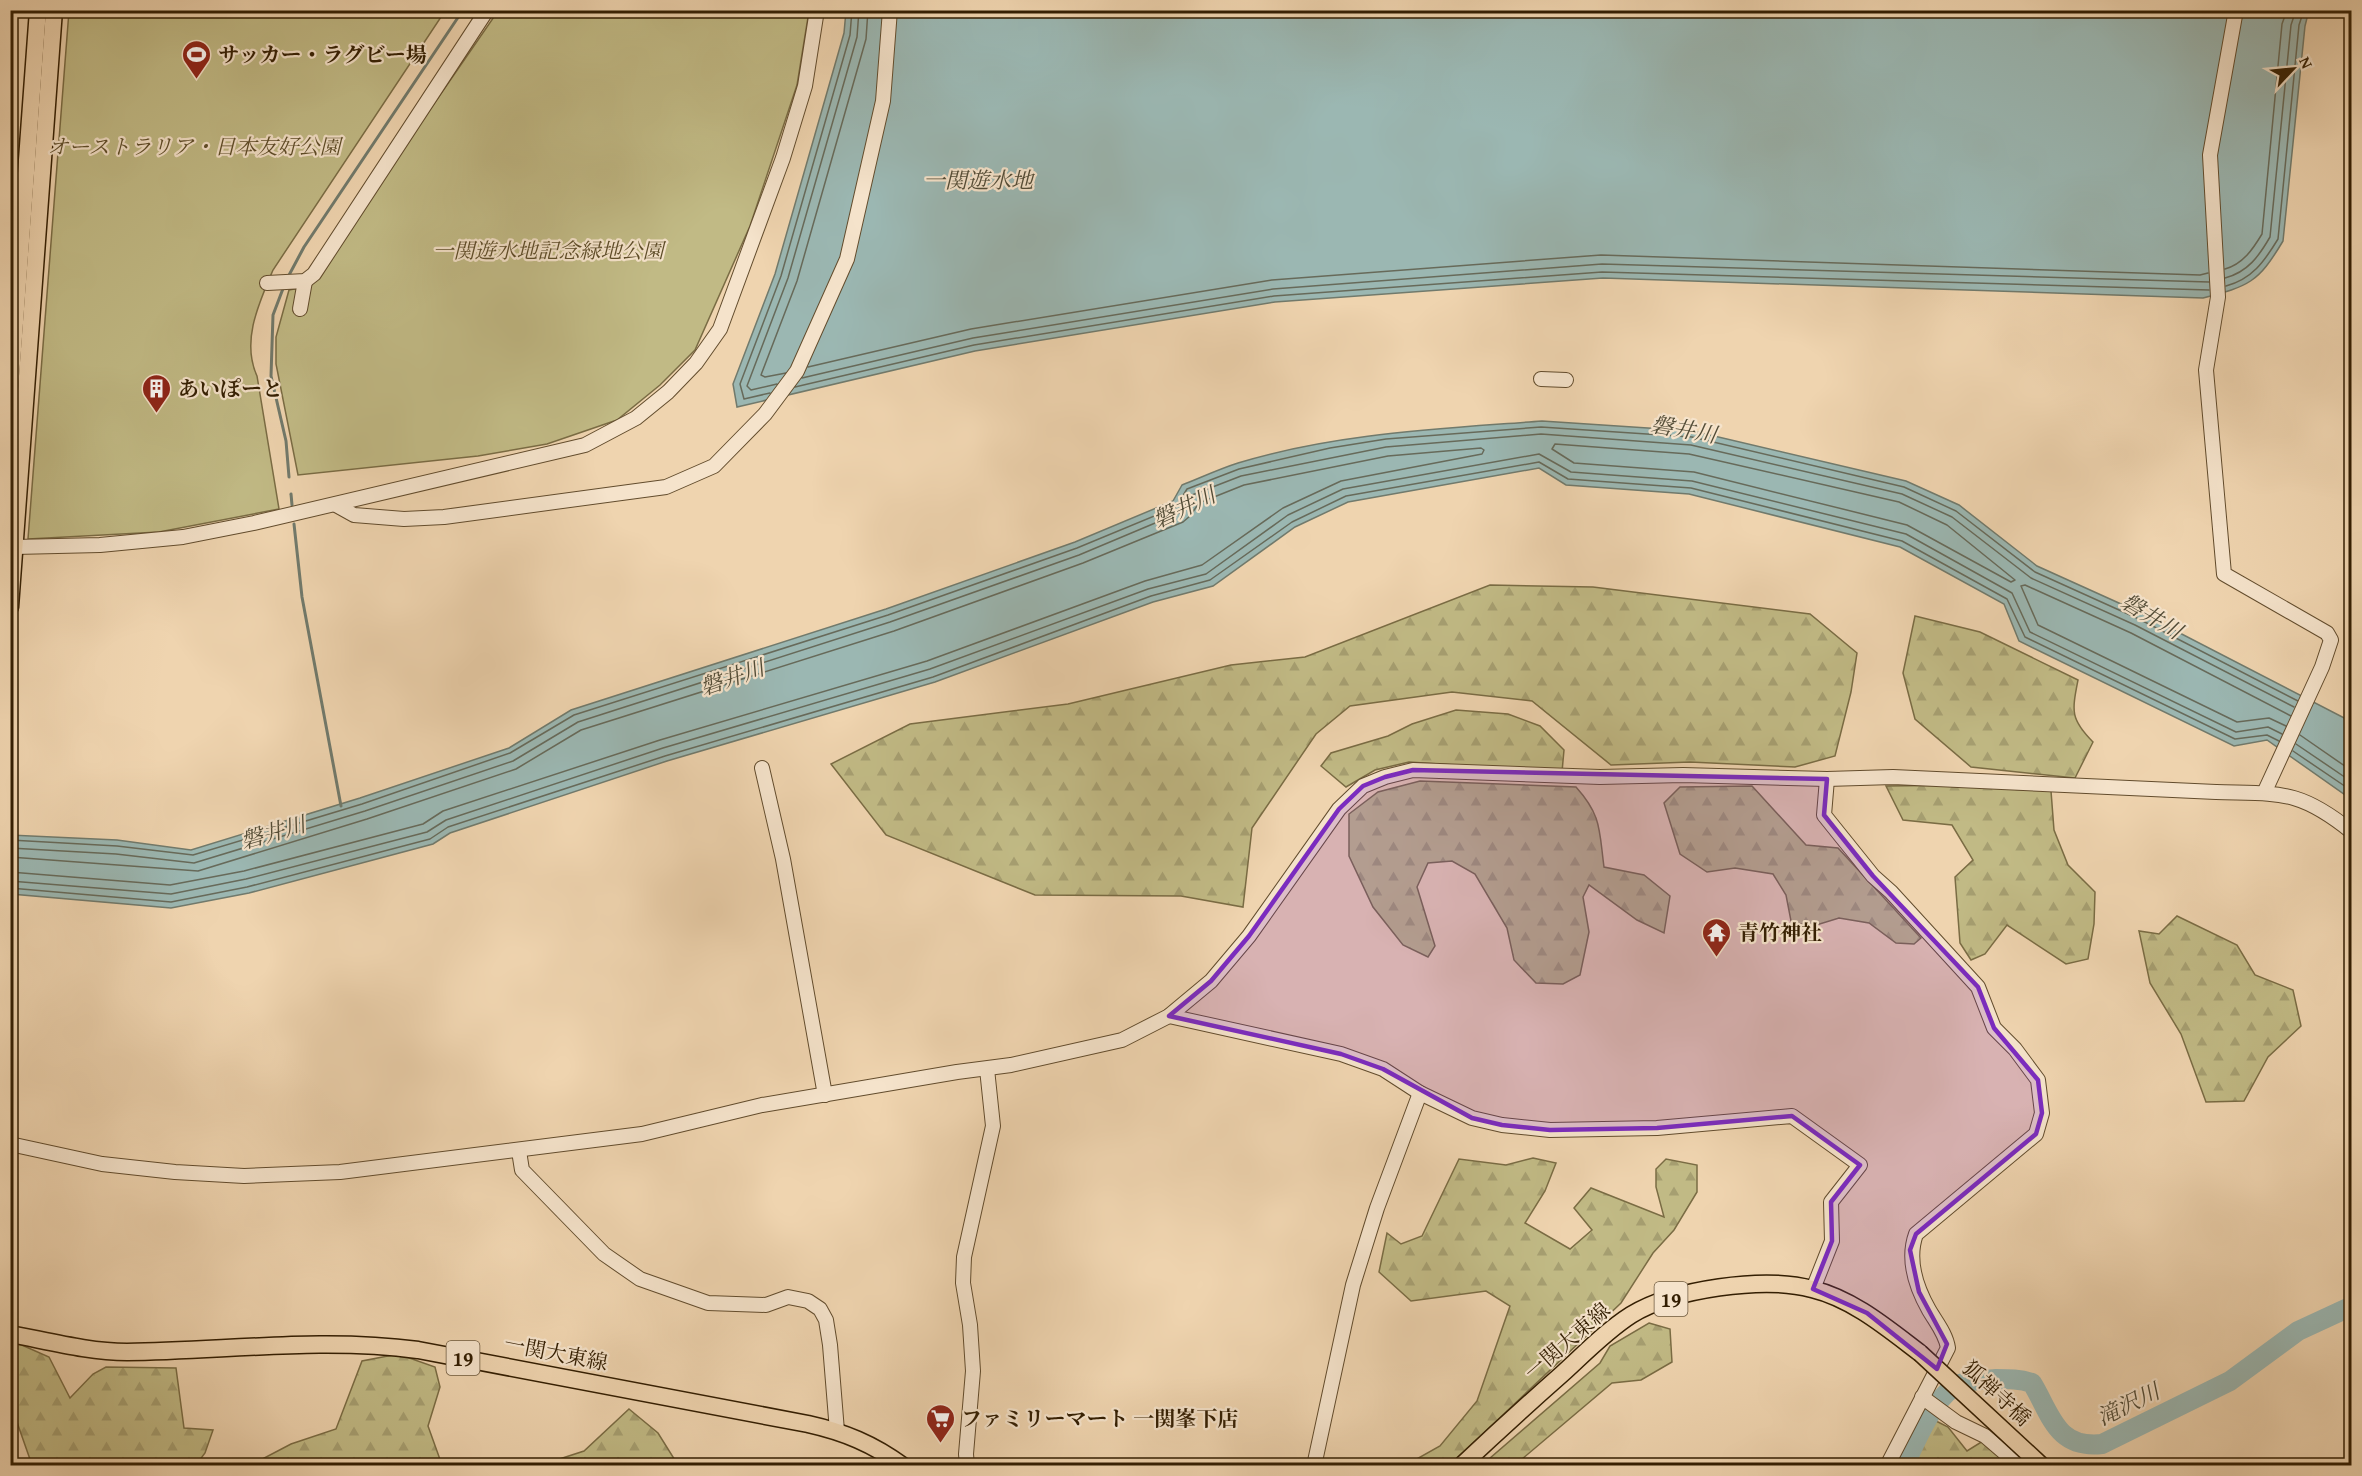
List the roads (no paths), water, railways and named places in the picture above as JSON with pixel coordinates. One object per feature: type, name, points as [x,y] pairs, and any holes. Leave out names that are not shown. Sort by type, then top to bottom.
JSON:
[{"type":"main road","points":[[10,390],[38,10]]},
{"type":"main road","points":[[10,607],[54,10]]},
{"type":"main road","name":"一関大東線","points":[[1461,1466],[1599,1339],[1632,1314],[1677,1297],[1714,1288],[1780,1284],[1813,1289],[1867,1313],[1920,1353]]},
{"type":"main road","name":"一関大東線","points":[[10,1334],[68,1345],[125,1352],[296,1345],[386,1346],[548,1373],[837,1431],[877,1447],[903,1466]]},
{"type":"main road","name":"狐禅寺橋","points":[[1920,1353],[2042,1466]]},
{"type":"street","points":[[267,283],[305,281],[314,274],[487,10]]},
{"type":"street","points":[[15,547],[100,545],[183,537],[336,505],[585,445],[636,418],[668,392],[696,363],[720,328],[739,283],[776,180],[805,86],[817,10]]},
{"type":"street","points":[[336,505],[354,515],[404,519],[444,517],[666,487],[714,466],[765,414],[797,371],[847,259],[883,101],[890,10]]},
{"type":"street","points":[[2236,10],[2210,155],[2218,297],[2206,370],[2224,574],[2327,633],[2331,644],[2267,786]]},
{"type":"street","points":[[300,309],[305,281]]},
{"type":"street","points":[[1541,380],[1566,380]]},
{"type":"street","points":[[762,768],[785,870],[825,1095]]},
{"type":"street","points":[[10,1144],[102,1164],[244,1176],[340,1172],[642,1134],[762,1105],[987,1069],[1122,1040],[1169,1016],[1211,981],[1249,936],[1339,809],[1362,786],[1413,770],[1600,777],[1827,779],[1893,777],[2216,792],[2267,786],[2298,797],[2329,813],[2352,832]]},
{"type":"street","points":[[1827,779],[1824,815],[1873,876],[1891,892],[1978,987],[1994,1028],[2015,1049],[2038,1080],[2042,1113],[2036,1134],[1916,1233],[1910,1250],[1919,1292],[1941,1328],[1948,1348],[1925,1398],[1887,1466]]},
{"type":"street","points":[[1169,1016],[1341,1054],[1383,1069],[1420,1093],[1472,1118],[1502,1125],[1551,1130],[1657,1128],[1792,1116],[1860,1166],[1831,1202],[1832,1241],[1813,1289]]},
{"type":"street","points":[[968,1466],[966,1454],[973,1371],[970,1325],[963,1283],[964,1257],[993,1126],[987,1069]]},
{"type":"street","points":[[1314,1466],[1353,1285],[1377,1208],[1420,1093]]},
{"type":"street","points":[[519,1151],[522,1170],[604,1254],[640,1278],[708,1303],[766,1305],[788,1297],[808,1301],[820,1309],[826,1320],[830,1345],[837,1431]]},
{"type":"street","points":[[1925,1398],[1956,1422],[1985,1436],[2020,1466]]},
{"type":"water","name":"一関遊水地","points":[[2309,10],[2305,26],[2283,241],[2266,266],[2251,281],[2231,290],[2203,298],[1603,278],[1275,302],[975,351],[737,407],[733,384],[775,274],[844,33],[846,11]]},
{"type":"water","name":"磐井川","points":[[1542,421],[1693,431],[1906,481],[1959,505],[2037,566],[2141,613],[2352,722],[2351,799],[2267,740],[2234,746],[2019,641],[2004,604],[1900,547],[1689,494],[1566,485],[1539,468],[1348,502],[1295,527],[1213,586],[1153,602],[935,682],[667,761],[450,833],[433,844],[249,893],[171,908],[11,894],[10,835],[117,840],[191,850],[360,798],[509,748],[571,710],[886,609],[1075,542],[1173,501],[1182,485],[1238,463],[1312,445],[1350,439]]},
{"type":"waterway","points":[[288,277],[304,247],[463,10]]},
{"type":"waterway","points":[[284,286],[273,315],[271,376],[286,441],[289,477]]},
{"type":"waterway","points":[[291,494],[292,505]]},
{"type":"waterway","points":[[294,524],[302,597],[341,806]]},
{"type":"waterway","name":"滝沢川","points":[[1904,1466],[1938,1402],[1954,1387],[1964,1383],[1996,1379],[2032,1383],[2050,1417],[2065,1435],[2074,1441],[2102,1444],[2230,1381],[2298,1331],[2352,1306]]},
{"type":"place","name":"サッカー・ラグビー場","points":[[197,80]]},
{"type":"place","name":"あいぽーと","points":[[157,414]]},
{"type":"place","name":"青竹神社","points":[[1717,958]]},
{"type":"place","name":"ファミリーマート 一関峯下店","points":[[940,1444]]},
{"type":"park label","name":"オーストラリア・日本友好公園","points":[[194,146]]},
{"type":"park label","name":"一関遊水地記念緑地公園","points":[[548,250]]}]
